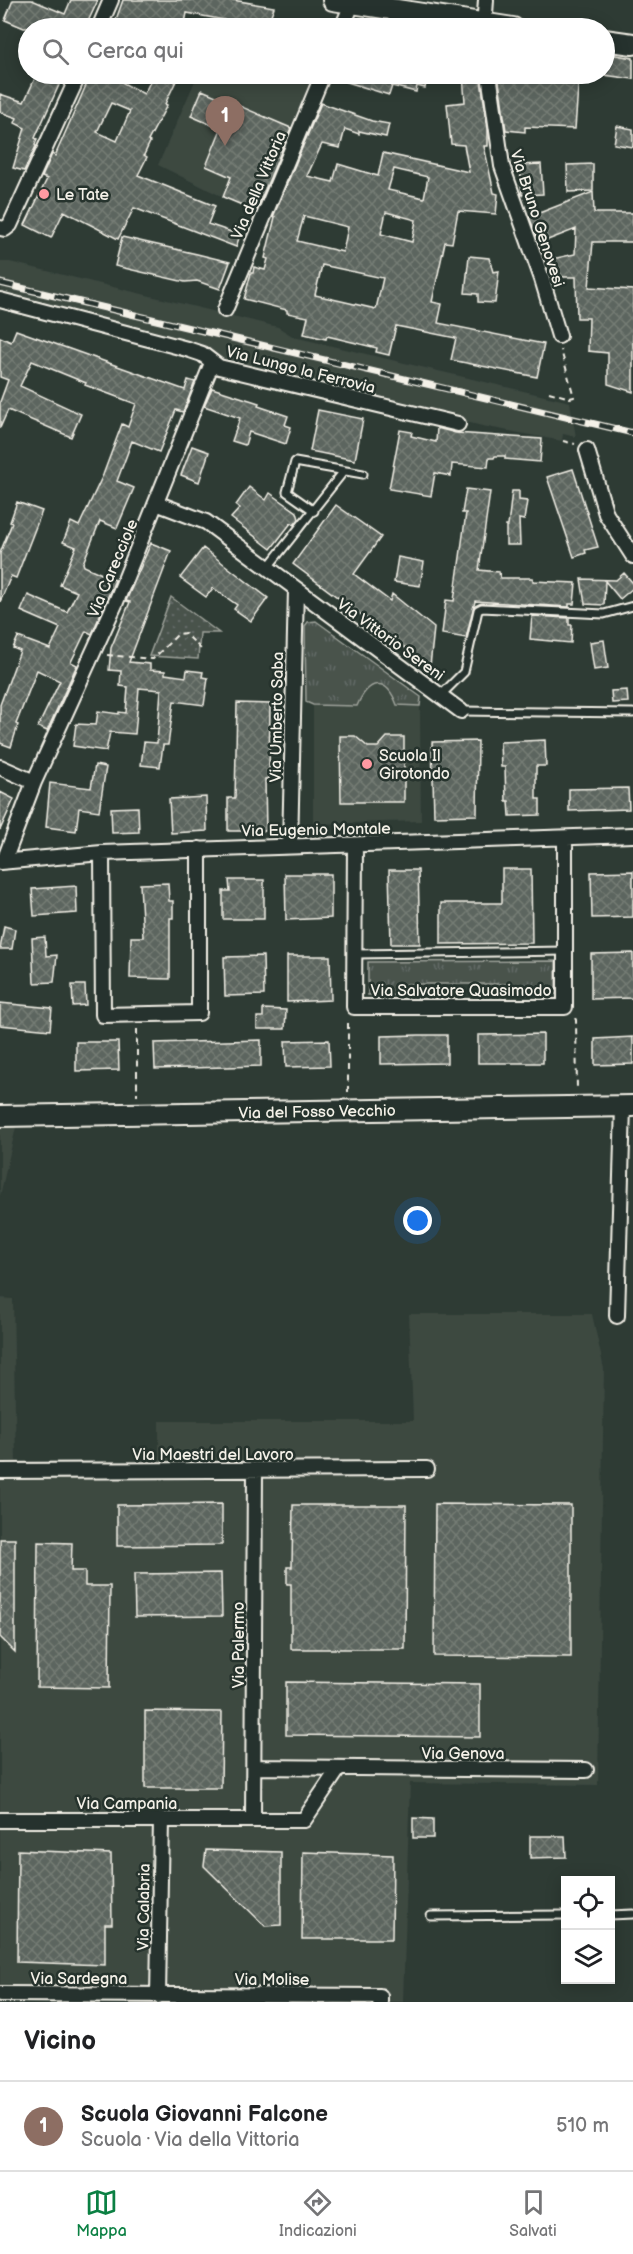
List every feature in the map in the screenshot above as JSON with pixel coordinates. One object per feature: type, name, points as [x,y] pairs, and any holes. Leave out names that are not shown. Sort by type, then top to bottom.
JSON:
[{"type":"street","points":[[103,18],[111,0]]},
{"type":"street","points":[[485,18],[486,0]]},
{"type":"street","points":[[342,18],[343,2],[437,18]]},
{"type":"street","points":[[615,42],[633,44]]},
{"type":"street","points":[[3,229],[10,225],[74,84]]},
{"type":"street","name":"Via della Vittoria","points":[[225,310],[319,84]]},
{"type":"street","name":"Via Bruno Genovesi","points":[[490,84],[502,166],[560,336]]},
{"type":"street","name":"Via Lungo la Ferrovia","points":[[0,300],[188,349],[202,354],[219,368],[458,424]]},
{"type":"street","name":"Via Carecciole","points":[[2,861],[34,782],[116,602],[212,363]]},
{"type":"street","points":[[587,450],[606,514],[633,556]]},
{"type":"street","name":"Via Vittorio Sereni","points":[[156,503],[206,522],[461,711]]},
{"type":"street","name":"Via Umberto Saba","points":[[290,846],[296,589]]},
{"type":"street","points":[[0,767],[34,782]]},
{"type":"street","name":"Via Eugenio Montale","points":[[2,861],[102,853],[199,849],[633,835]]},
{"type":"street","name":"Via Salvatore Quasimodo","points":[[355,845],[354,1007],[565,1007],[565,838]]},
{"type":"street","points":[[102,853],[103,1015],[199,1013],[199,849]]},
{"type":"street","points":[[617,1316],[628,1106]]},
{"type":"street","name":"Via del Fosso Vecchio","points":[[0,1116],[628,1106]]},
{"type":"street","name":"Via Maestri del Lavoro","points":[[0,1471],[427,1469]]},
{"type":"street","name":"Via Palermo","points":[[254,1820],[255,1470]]},
{"type":"street","name":"Via Genova","points":[[254,1767],[586,1770]]},
{"type":"street","points":[[254,1820],[304,1820],[339,1768]]},
{"type":"street","name":"Via Calabria","points":[[158,1995],[160,1819]]},
{"type":"street","name":"Via Campania","points":[[0,1820],[254,1820]]},
{"type":"street","name":"Via Sardegna","points":[[0,1994],[158,1995]]},
{"type":"street","name":"Via Molise","points":[[158,1995],[380,1995],[380,2002]]},
{"type":"lane","points":[[314,511],[287,492],[295,462],[363,474]]},
{"type":"lane","points":[[268,567],[344,471]]},
{"type":"lane","points":[[440,696],[464,672],[478,610],[482,608],[604,614],[633,606]]},
{"type":"lane","name":"Via Vittorio Sereni","points":[[461,711],[633,713]]},
{"type":"lane","points":[[355,954],[565,951]]},
{"type":"lane","points":[[615,1915],[633,1914]]},
{"type":"lane","points":[[431,1916],[561,1915]]},
{"type":"path","points":[[549,392],[574,397],[558,342],[560,336]]},
{"type":"path","points":[[93,652],[153,659],[178,634],[185,633],[203,651]]},
{"type":"path","points":[[348,1111],[348,1021],[354,1007]]},
{"type":"path","points":[[565,1007],[576,1020],[577,1107]]},
{"type":"path","points":[[137,1014],[137,1113]]},
{"type":"shaded area","points":[[194,84],[309,84],[256,211],[158,165]]},
{"type":"shaded area","points":[[0,262],[10,262],[278,327],[294,337],[570,402],[576,437],[563,434],[562,441],[482,426],[223,361],[209,349],[0,296]]},
{"type":"shaded area","name":"Scuola Il Girotondo","points":[[378,684],[386,686],[393,694],[397,705],[420,706],[421,821],[313,824],[313,705],[357,706],[368,687]]},
{"type":"shaded area","points":[[0,1110],[20,1110],[0,1196]]},
{"type":"shaded area","points":[[0,1298],[13,1299],[16,1461],[159,1461],[159,1421],[413,1421],[409,1314],[592,1314],[604,1369],[598,1785],[410,1783],[403,2002],[0,2002]]},
{"type":"green space","points":[[171,597],[219,633],[200,633],[198,659],[149,656]]},
{"type":"green space","points":[[316,621],[421,697],[420,706],[397,705],[388,689],[377,684],[366,691],[357,706],[313,705],[306,702],[305,626],[308,622]]},
{"type":"green space","points":[[556,961],[556,994],[524,994],[517,984],[407,984],[400,995],[368,995],[368,962]]},
{"type":"building","points":[[13,0],[32,0],[65,14],[71,0],[98,0],[90,18],[18,18],[18,25],[5,20]]},
{"type":"building","points":[[123,0],[233,0],[274,7],[270,18],[213,18],[187,13],[186,18],[117,18]]},
{"type":"building","points":[[615,55],[633,58],[633,79],[615,77]]},
{"type":"building","points":[[32,84],[59,84],[35,138],[37,139],[36,146],[24,171],[13,168],[25,128],[15,123],[17,118],[0,112],[0,94],[24,102]]},
{"type":"building","points":[[87,84],[125,84],[144,94],[149,84],[175,84],[165,104],[167,105],[148,141],[150,142],[144,155],[147,157],[138,175],[215,206],[208,224],[240,235],[236,247],[134,208],[118,239],[64,211],[51,238],[25,225],[47,179],[42,177],[52,154],[55,156]],"holes":[[[111,103],[130,111],[117,141],[97,132]]]},
{"type":"building","points":[[354,84],[426,84],[425,88],[417,86],[416,92],[392,86],[389,95]]},
{"type":"building","points":[[464,84],[481,84],[488,129],[488,146],[484,146],[494,193],[498,194],[496,214],[458,211],[452,243],[445,242],[432,302],[442,304],[438,323],[544,344],[537,377],[451,360],[456,338],[396,326],[389,355],[376,352],[377,348],[327,336],[326,339],[304,334],[308,317],[287,313],[287,310],[244,299],[254,267],[265,270],[268,259],[265,258],[275,217],[273,217],[321,103],[372,121],[389,124],[386,137],[359,131],[359,134],[345,129],[340,148],[322,144],[307,176],[333,182],[338,164],[378,176],[383,153],[469,172],[464,145],[451,144],[447,104],[465,102]],"holes":[[[394,169],[428,177],[424,198],[388,190]],[[386,212],[416,220],[412,242],[381,234]],[[304,216],[348,227],[343,252],[297,241]],[[322,265],[383,278],[376,309],[315,295]]]},
{"type":"building","points":[[499,84],[578,84],[575,129],[525,127],[525,132],[506,130]]},
{"type":"building","points":[[202,90],[291,128],[256,211],[223,197],[231,177],[206,166],[221,129],[191,116]]},
{"type":"building","points":[[617,126],[633,129],[633,147],[614,144]]},
{"type":"building","points":[[541,164],[543,194],[522,195],[520,165]]},
{"type":"building","points":[[593,164],[593,191],[568,192],[567,165]]},
{"type":"building","points":[[593,192],[594,213],[633,213],[633,242],[593,242],[589,287],[633,290],[633,392],[608,384],[608,353],[588,351],[589,318],[577,318],[576,277],[555,277],[552,259],[575,254],[576,229],[540,243],[529,217]]},
{"type":"building","points":[[122,237],[230,262],[220,289],[197,281],[185,282],[115,266]]},
{"type":"building","points":[[469,256],[489,258],[493,272],[499,271],[495,303],[478,302],[478,294],[465,293]]},
{"type":"building","points":[[16,330],[185,390],[188,380],[195,382],[183,412],[176,410],[159,452],[132,441],[117,481],[134,488],[117,528],[100,521],[83,563],[84,566],[115,580],[92,634],[86,631],[71,662],[77,665],[47,731],[38,727],[60,681],[37,670],[16,724],[18,725],[11,747],[0,743],[0,705],[20,651],[13,648],[18,637],[50,649],[60,628],[21,611],[28,595],[67,612],[77,592],[60,585],[76,547],[63,542],[71,522],[79,526],[103,475],[122,424],[128,427],[136,404],[85,385],[86,383],[32,361],[20,386],[81,414],[71,437],[8,410],[0,428],[0,402],[8,380],[0,377],[0,337],[11,342]]},
{"type":"building","points":[[212,388],[259,403],[258,406],[288,416],[285,425],[291,427],[286,444],[249,432],[245,445],[232,441],[240,418],[204,406]]},
{"type":"building","points":[[318,410],[363,419],[355,460],[310,451]]},
{"type":"building","points":[[437,428],[456,433],[542,439],[540,462],[495,456],[489,458],[488,467],[452,464],[451,476],[435,473],[431,496],[389,489],[400,430],[412,432],[411,436],[436,442]]},
{"type":"building","points":[[192,446],[209,452],[199,482],[181,475]]},
{"type":"building","points":[[573,469],[598,547],[585,550],[586,553],[574,557],[547,477]]},
{"type":"building","points":[[249,487],[266,500],[270,493],[297,512],[299,519],[294,525],[291,523],[271,549],[231,518],[240,508],[236,505]]},
{"type":"building","points":[[466,489],[490,492],[479,570],[499,572],[500,578],[533,578],[533,581],[576,583],[574,604],[569,604],[569,607],[475,601],[466,638],[442,634],[446,600],[454,601],[466,513],[462,513]]},
{"type":"building","points":[[512,491],[519,491],[519,500],[527,501],[524,520],[519,519],[520,545],[506,545],[506,526],[508,526]]},
{"type":"building","points":[[17,502],[42,511],[16,578],[11,576],[0,602],[0,553],[12,523],[10,522]]},
{"type":"building","points":[[336,505],[381,537],[354,574],[390,601],[392,594],[434,628],[430,666],[293,564]]},
{"type":"building","points":[[151,543],[171,551],[129,662],[150,664],[150,670],[165,671],[165,674],[186,677],[187,670],[203,672],[202,677],[208,678],[204,705],[174,701],[168,745],[163,745],[160,767],[141,765],[144,742],[157,743],[161,690],[139,688],[135,734],[110,732],[106,751],[73,746],[76,724],[96,725],[98,711],[126,713],[128,687],[120,686],[121,671],[109,670],[111,648],[130,602],[126,601]]},
{"type":"building","points":[[203,548],[268,598],[251,621],[234,609],[237,605],[213,588],[206,597],[180,578]]},
{"type":"building","points":[[398,557],[424,562],[420,586],[394,582]]},
{"type":"building","points":[[624,573],[633,583],[633,588],[620,599],[605,581],[604,605],[585,604],[581,579],[616,580]]},
{"type":"building","points":[[532,616],[569,618],[569,625],[572,625],[571,643],[530,639]]},
{"type":"building","points":[[604,640],[608,668],[594,670],[590,642]]},
{"type":"building","points":[[627,690],[628,702],[612,703],[611,691]]},
{"type":"building","points":[[237,703],[270,704],[269,779],[265,779],[266,831],[228,831],[228,798],[235,798]]},
{"type":"building","points":[[340,736],[355,736],[368,747],[378,747],[387,737],[404,737],[404,802],[341,802]]},
{"type":"building","points":[[545,740],[546,766],[536,766],[536,799],[540,799],[540,815],[510,816],[509,801],[506,801],[505,767],[501,767],[500,742]]},
{"type":"building","points":[[478,741],[477,815],[434,816],[432,742]]},
{"type":"building","points":[[95,765],[106,767],[99,811],[79,808],[76,831],[46,827],[50,783],[91,788]]},
{"type":"building","points":[[628,788],[629,809],[569,811],[569,789]]},
{"type":"building","points":[[0,792],[14,799],[0,830]]},
{"type":"building","points":[[206,797],[207,831],[171,833],[169,799]]},
{"type":"building","points":[[138,807],[139,832],[112,833],[111,808]]},
{"type":"building","points":[[502,869],[531,869],[532,943],[441,944],[441,903],[502,903]]},
{"type":"building","points":[[389,870],[418,870],[420,944],[391,944]]},
{"type":"building","points":[[633,871],[633,917],[592,918],[591,872]]},
{"type":"building","points":[[285,874],[331,874],[331,918],[286,920]]},
{"type":"building","points":[[229,880],[264,880],[264,919],[223,919],[223,891],[230,891]]},
{"type":"building","points":[[168,883],[169,901],[173,901],[173,918],[170,918],[170,979],[130,978],[131,937],[143,937],[140,884]]},
{"type":"building","points":[[76,886],[77,913],[34,916],[32,889]]},
{"type":"building","points":[[4,926],[15,929],[12,949],[0,949]]},
{"type":"building","points":[[45,937],[46,956],[57,955],[54,982],[34,983],[32,938]]},
{"type":"building","points":[[633,953],[633,998],[591,999],[591,954]]},
{"type":"building","points":[[263,956],[264,995],[225,996],[224,957]]},
{"type":"building","points":[[287,956],[330,956],[331,1000],[287,1002]]},
{"type":"building","points":[[72,985],[85,985],[86,1005],[73,1006]]},
{"type":"building","points":[[0,1003],[52,1008],[50,1030],[0,1025]]},
{"type":"building","points":[[263,1009],[286,1010],[285,1029],[257,1029],[257,1017],[263,1017]]},
{"type":"building","points":[[543,1034],[543,1063],[478,1063],[478,1035]]},
{"type":"building","points":[[447,1035],[447,1063],[381,1064],[381,1036]]},
{"type":"building","points":[[633,1037],[633,1064],[595,1065],[595,1039]]},
{"type":"building","points":[[261,1040],[261,1066],[155,1069],[154,1043]]},
{"type":"building","points":[[329,1040],[330,1066],[286,1067],[285,1041]]},
{"type":"building","points":[[76,1042],[118,1042],[119,1070],[76,1071]]},
{"type":"building","points":[[222,1504],[222,1545],[117,1546],[117,1505]]},
{"type":"building","points":[[435,1504],[571,1505],[571,1657],[434,1656]]},
{"type":"building","points":[[293,1505],[406,1505],[405,1649],[291,1649],[291,1584],[287,1584],[287,1567],[292,1567]]},
{"type":"building","points":[[0,1539],[15,1539],[15,1652],[0,1637]]},
{"type":"building","points":[[38,1542],[72,1543],[71,1571],[85,1571],[85,1586],[110,1586],[109,1688],[37,1687]]},
{"type":"building","points":[[221,1573],[222,1616],[135,1617],[134,1574]]},
{"type":"building","points":[[286,1682],[480,1684],[480,1737],[286,1735]]},
{"type":"building","points":[[145,1711],[222,1712],[221,1788],[145,1788]]},
{"type":"building","points":[[413,1818],[433,1819],[433,1838],[413,1838]]},
{"type":"building","points":[[530,1836],[565,1836],[566,1857],[530,1858]]},
{"type":"building","points":[[18,1850],[111,1854],[112,1924],[105,1924],[105,1965],[17,1962]]},
{"type":"building","points":[[206,1850],[281,1852],[281,1925],[265,1926],[204,1866]]},
{"type":"building","points":[[303,1852],[393,1855],[392,1939],[302,1939]]},
{"type":"railway","points":[[0,283],[633,433]]},
{"type":"place","name":"Scuola Giovanni Falcone","points":[[225,146]]},
{"type":"place","name":"Le Tate","points":[[44,194]]},
{"type":"place","name":"Scuola Il Girotondo","points":[[367,764]]}]
